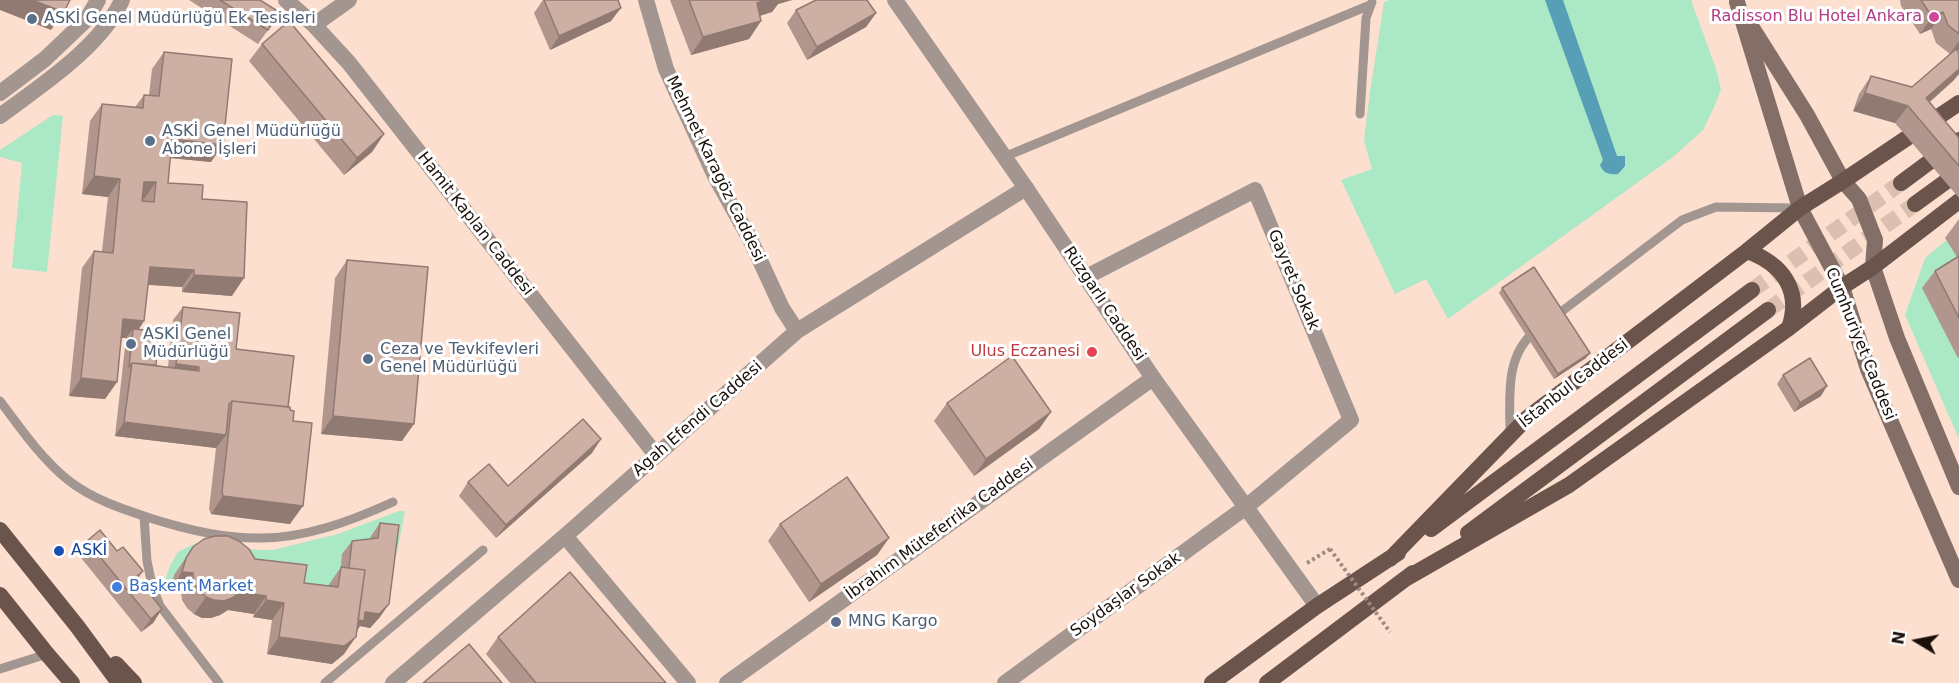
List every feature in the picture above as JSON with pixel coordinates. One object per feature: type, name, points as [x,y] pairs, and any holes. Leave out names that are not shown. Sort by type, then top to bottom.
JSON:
[{"type":"main road","name":"Cumhuriyet Caddesi","points":[[1736,1],[1807,115],[1843,181],[1859,199],[1875,240],[1874,267],[1897,338],[1959,487]]},
{"type":"main road","name":"Cumhuriyet Caddesi","points":[[1736,1],[1800,208],[1842,287],[1868,369],[1959,580]]},
{"type":"main road","name":"İstanbul Caddesi","points":[[1390,559],[1527,418],[1800,208],[1959,103]]},
{"type":"main road","points":[[1901,183],[1959,140]]},
{"type":"main road","points":[[1915,204],[1959,172]]},
{"type":"main road","points":[[1405,579],[1569,485],[1789,328],[1842,287],[1874,267],[1959,201]]},
{"type":"main road","points":[[1747,251],[1775,265],[1787,281],[1794,300],[1795,313],[1789,328]]},
{"type":"main road","name":"İstanbul Caddesi","points":[[1212,683],[1317,606],[1390,559],[1752,290]]},
{"type":"main road","points":[[1267,683],[1768,310]]},
{"type":"main road","points":[[0,530],[77,626],[119,683]]},
{"type":"main road","points":[[0,595],[72,683]]},
{"type":"main road","points":[[77,626],[134,683]]},
{"type":"main road","points":[[47,654],[68,683]]},
{"type":"street","points":[[0,93],[53,51],[87,19],[98,0]]},
{"type":"street","points":[[0,116],[81,53],[104,28],[122,0]]},
{"type":"street","name":"Hamit Kaplan Caddesi","points":[[286,0],[314,25],[349,63],[656,455]]},
{"type":"street","points":[[314,25],[349,0]]},
{"type":"street","name":"Mehmet Karagöz Caddesi","points":[[646,0],[666,69],[715,176],[750,239],[782,308],[797,331]]},
{"type":"street","name":"Rüzgarlı Caddesi","points":[[895,0],[1005,157],[1153,378],[1317,606]]},
{"type":"street","name":"Agah Efendi Caddesi","points":[[393,683],[565,536],[797,331],[1026,188]]},
{"type":"street","name":"Gayret Sokak","points":[[1086,277],[1255,190],[1351,420],[1246,507]]},
{"type":"street","name":"İbrahim Müteferrika Caddesi","points":[[727,683],[1153,378]]},
{"type":"street","name":"Soydaşlar Sokak","points":[[1005,683],[1246,507]]},
{"type":"street","points":[[565,536],[688,683]]},
{"type":"lane","points":[[1005,157],[1372,3]]},
{"type":"lane","points":[[1360,114],[1366,18],[1372,3]]},
{"type":"lane","points":[[1510,436],[1510,380],[1517,351],[1527,337],[1682,220],[1716,207],[1800,208]]},
{"type":"lane","points":[[0,401],[44,457],[69,481],[124,510],[173,526],[221,535],[259,538],[304,533],[356,518],[393,502]]},
{"type":"lane","points":[[144,516],[147,561],[152,585],[160,606],[219,683]]},
{"type":"lane","points":[[325,683],[483,550]]},
{"type":"lane","points":[[0,669],[47,654]]},
{"type":"path","points":[[1294,572],[1330,549],[1390,632]]},
{"type":"green space","points":[[1389,0],[1691,0],[1721,89],[1703,130],[1673,157],[1448,319],[1426,279],[1395,294],[1341,180],[1372,169],[1364,140],[1384,2]]},
{"type":"green space","points":[[53,115],[63,116],[47,272],[12,268],[22,163],[0,157],[0,150]]},
{"type":"green space","points":[[1959,230],[1959,439],[1905,315],[1925,258]]},
{"type":"green space","points":[[399,511],[405,511],[397,553],[387,555],[371,537],[368,551],[326,605],[174,575],[170,589],[162,589],[178,552],[196,543],[273,550],[338,534]]},
{"type":"water","points":[[1545,0],[1563,0],[1617,156],[1625,156],[1625,166],[1618,174],[1607,173],[1600,165],[1603,160]]},
{"type":"building","points":[[32,0],[70,0],[64,12]]},
{"type":"building","points":[[220,0],[260,0],[279,12],[268,30]]},
{"type":"building","points":[[544,0],[618,0],[621,8],[559,36]]},
{"type":"building","points":[[689,0],[766,0],[757,3],[761,21],[703,37]]},
{"type":"building","points":[[816,0],[867,0],[876,13],[817,47],[796,10]]},
{"type":"building","points":[[1921,0],[1959,0],[1959,34],[1948,25],[1943,12],[1932,17]]},
{"type":"building","points":[[289,21],[384,134],[357,158],[262,44]]},
{"type":"building","points":[[1956,49],[1959,53],[1959,69],[1926,98],[1959,138],[1959,166],[1908,106],[1865,93],[1871,76],[1912,87]]},
{"type":"building","points":[[164,52],[232,59],[223,145],[172,139],[168,183],[203,185],[202,199],[247,202],[244,278],[194,275],[194,270],[150,267],[144,321],[123,319],[117,382],[81,378],[94,251],[113,253],[120,179],[94,176],[102,104],[143,108],[144,95],[159,96]],"holes":[[[144,182],[156,182],[154,202],[142,201]]]},
{"type":"building","points":[[1959,256],[1959,318],[1935,271]]},
{"type":"building","name":"Ceza ve Tevkifevleri Genel Müdürlüğü","points":[[347,260],[428,267],[414,424],[333,416]]},
{"type":"building","points":[[1534,267],[1590,353],[1558,374],[1502,288]]},
{"type":"building","points":[[183,307],[240,313],[236,349],[294,356],[288,407],[232,401],[229,404],[226,435],[124,422],[132,363],[199,371],[199,367],[176,364]]},
{"type":"building","points":[[133,329],[159,331],[156,365],[132,363],[129,367]]},
{"type":"building","points":[[1012,356],[1051,412],[986,459],[947,403]]},
{"type":"building","points":[[1810,358],[1827,386],[1800,403],[1783,375]]},
{"type":"building","points":[[232,401],[290,407],[290,410],[294,411],[293,421],[312,423],[303,506],[223,496]]},
{"type":"building","points":[[583,419],[601,439],[506,525],[468,482],[489,464],[508,486]]},
{"type":"building","points":[[847,477],[889,538],[821,584],[780,524]]},
{"type":"building","points":[[380,523],[399,525],[389,604],[379,614],[365,612],[364,621],[358,620],[365,570],[349,568],[352,541],[378,538]]},
{"type":"building","points":[[100,530],[117,551],[123,547],[143,571],[136,577],[162,609],[151,619],[87,541]]},
{"type":"building","points":[[228,536],[239,541],[249,549],[255,559],[307,565],[304,583],[338,587],[341,567],[365,570],[356,637],[344,646],[279,637],[284,603],[266,600],[266,596],[240,592],[224,601],[206,597],[194,583],[193,573],[182,572],[186,558],[193,547],[204,539]]},
{"type":"building","points":[[570,572],[666,683],[536,683],[498,637]]},
{"type":"building","points":[[469,644],[502,683],[423,683]]},
{"type":"tunnel","points":[[1752,290],[1901,183]]},
{"type":"tunnel","points":[[1768,310],[1915,204]]},
{"type":"place","name":"Radisson Blu Hotel Ankara","points":[[1934,17]]},
{"type":"place","name":"ASKİ Genel Müdürlüğü Ek Tesisleri","points":[[32,19]]},
{"type":"place","name":"ASKİ Genel Müdürlüğü Abone İşleri","points":[[150,141]]},
{"type":"place","name":"ASKİ Genel Müdürlüğü","points":[[131,344]]},
{"type":"place","name":"Ulus Eczanesi","points":[[1092,352]]},
{"type":"place","name":"Ceza ve Tevkifevleri Genel Müdürlüğü","points":[[368,359]]},
{"type":"place","name":"ASKİ","points":[[59,551]]},
{"type":"place","name":"Başkent Market","points":[[117,587]]},
{"type":"place","name":"MNG Kargo","points":[[836,622]]}]
